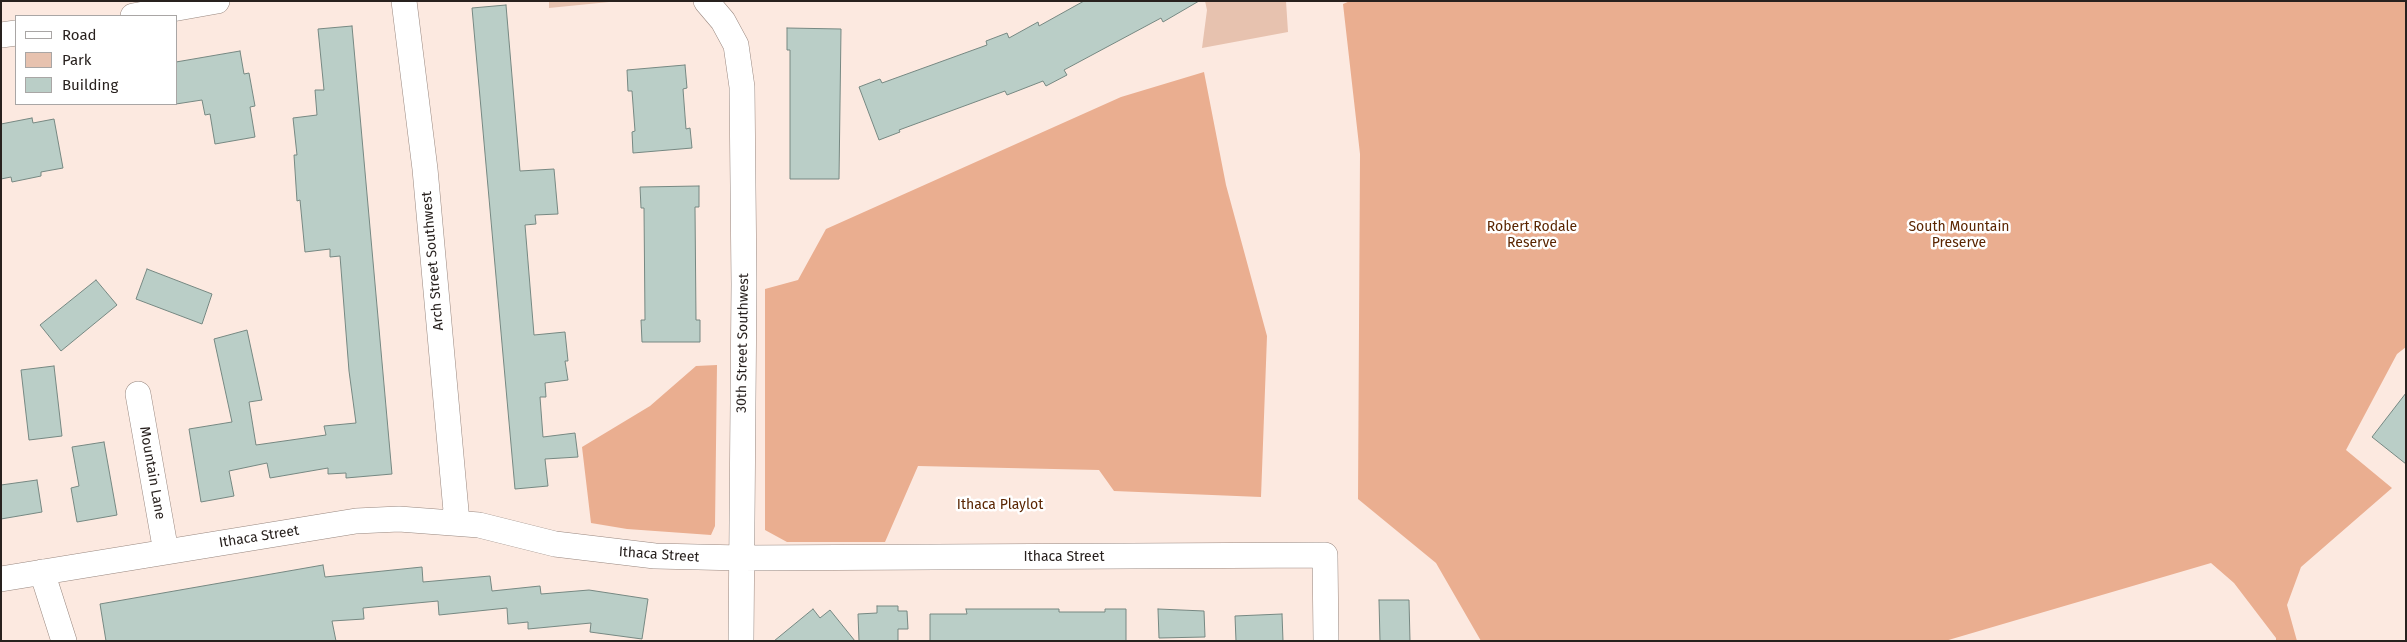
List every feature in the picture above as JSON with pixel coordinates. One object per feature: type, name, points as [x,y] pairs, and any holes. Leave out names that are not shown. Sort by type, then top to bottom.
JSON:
[{"type":"street","points":[[141,10],[217,1]]},
{"type":"street","name":"Arch Street Southwest","points":[[404,1],[425,169],[457,522]]},
{"type":"street","name":"30th Street Southwest","points":[[706,1],[723,21],[736,45],[742,87],[741,641]]},
{"type":"street","points":[[1,35],[15,33]]},
{"type":"street","name":"Mountain Lane","points":[[138,394],[166,552]]},
{"type":"street","name":"Ithaca Street","points":[[1,579],[356,521],[399,518],[479,525],[555,544],[656,556],[741,558],[1325,555],[1326,641]]},
{"type":"street","points":[[42,572],[64,641]]},
{"type":"green space","points":[[549,1],[619,1],[549,8]]},
{"type":"green space","points":[[1205,1],[1286,1],[1288,32],[1202,48],[1207,10]]},
{"type":"green space","points":[[1350,1],[2406,1],[2406,347],[2397,354],[2346,450],[2392,488],[2301,567],[2287,605],[2297,641],[2276,641],[2276,638],[2234,583],[2211,563],[1945,641],[1481,641],[1436,563],[1358,499],[1360,154],[1343,4]]},
{"type":"green space","points":[[1204,72],[1226,185],[1267,336],[1261,497],[1114,491],[1099,470],[918,466],[885,542],[787,542],[765,530],[765,289],[798,280],[826,229],[1121,97]]},
{"type":"green space","points":[[717,365],[715,526],[711,535],[627,529],[591,523],[582,447],[650,406],[696,366]]},
{"type":"building","points":[[1084,1],[1199,1],[1163,22],[1161,18],[1064,70],[1067,75],[1046,86],[1043,81],[1007,95],[1005,91],[899,130],[900,132],[879,140],[859,87],[880,79],[882,83],[987,45],[986,41],[1007,33],[1009,38],[1038,22],[1039,26]]},
{"type":"building","points":[[506,5],[520,171],[554,169],[558,214],[535,215],[536,224],[525,225],[534,335],[565,332],[568,361],[565,361],[568,380],[545,383],[546,397],[540,397],[543,437],[575,433],[578,457],[545,459],[548,486],[515,489],[472,8]]},
{"type":"building","points":[[352,26],[392,474],[346,478],[346,473],[328,474],[328,468],[270,478],[267,463],[229,471],[234,496],[201,502],[189,429],[232,422],[214,339],[247,330],[262,400],[249,402],[256,445],[326,435],[324,426],[356,423],[349,371],[340,256],[330,257],[330,249],[305,252],[300,200],[297,201],[294,155],[297,155],[293,118],[317,115],[315,90],[324,90],[318,29]]},
{"type":"building","points":[[787,28],[841,29],[839,179],[790,179],[790,50],[787,50]]},
{"type":"building","points":[[240,51],[244,74],[249,73],[255,106],[250,107],[255,137],[215,144],[210,114],[205,115],[202,100],[178,104],[178,62]]},
{"type":"building","points":[[685,65],[687,88],[683,89],[686,129],[690,128],[692,148],[633,153],[632,132],[635,131],[632,91],[628,91],[627,70]]},
{"type":"building","points":[[32,118],[33,123],[54,119],[63,168],[41,172],[41,176],[12,182],[11,177],[1,179],[1,124]]},
{"type":"building","points":[[699,186],[699,207],[695,207],[696,320],[700,320],[700,342],[642,342],[641,320],[645,320],[644,208],[641,208],[640,187]]},
{"type":"building","points":[[147,269],[212,294],[202,324],[136,299]]},
{"type":"building","points":[[96,280],[117,305],[61,351],[40,325]]},
{"type":"building","points":[[54,366],[62,436],[29,440],[21,370]]},
{"type":"building","points":[[2406,393],[2406,464],[2372,437]]},
{"type":"building","points":[[104,442],[117,515],[77,522],[71,488],[79,486],[72,447]]},
{"type":"building","points":[[37,480],[42,512],[1,519],[1,485]]},
{"type":"building","points":[[323,565],[325,577],[422,567],[423,582],[490,576],[492,591],[540,586],[541,594],[589,590],[648,599],[642,639],[590,632],[591,623],[528,629],[528,622],[508,624],[507,608],[439,615],[438,601],[363,608],[364,619],[332,621],[336,641],[106,641],[100,604]]},
{"type":"building","points":[[1379,600],[1409,600],[1410,641],[1380,641]]},
{"type":"building","points":[[877,606],[898,606],[898,611],[907,611],[908,629],[898,629],[898,641],[859,641],[858,614],[877,613]]},
{"type":"building","points":[[813,609],[820,618],[830,610],[855,641],[774,641]]},
{"type":"building","points":[[966,609],[1059,609],[1059,612],[1105,612],[1105,609],[1126,609],[1126,641],[930,641],[930,614],[967,614]]},
{"type":"building","points":[[1158,609],[1204,611],[1205,637],[1159,638]]},
{"type":"building","points":[[1282,614],[1283,641],[1236,641],[1235,616]]},
{"type":"park label","name":"Robert Rodale Reserve","points":[[1532,236]]},
{"type":"park label","name":"South Mountain Preserve","points":[[1959,236]]},
{"type":"park label","name":"Ithaca Playlot","points":[[1000,505]]}]
